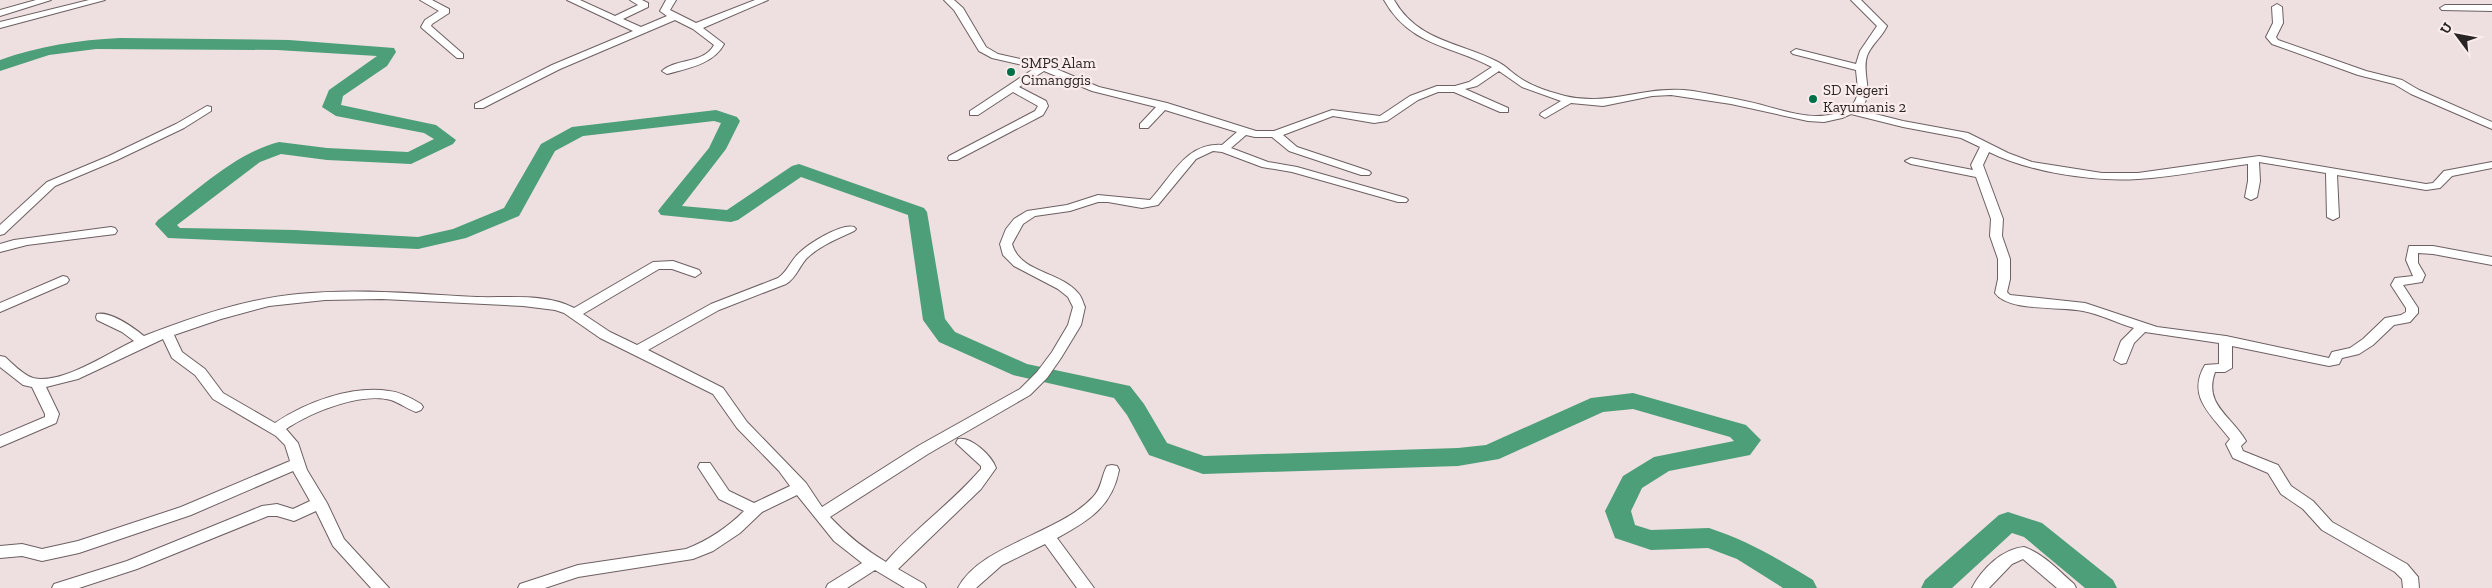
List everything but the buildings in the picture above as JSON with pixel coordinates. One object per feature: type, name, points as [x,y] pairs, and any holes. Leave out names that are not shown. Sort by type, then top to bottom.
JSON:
[{"type":"street","points":[[0,5],[18,0]]},
{"type":"street","points":[[0,13],[46,0]]},
{"type":"street","points":[[0,25],[100,0]]},
{"type":"street","points":[[425,0],[446,11],[428,22],[426,27],[460,56]]},
{"type":"street","points":[[616,18],[645,5],[635,0]]},
{"type":"street","points":[[667,71],[690,64],[719,47],[717,40],[665,11],[671,0]]},
{"type":"street","points":[[696,27],[763,0]]},
{"type":"street","points":[[949,0],[958,8],[982,48],[987,52],[1011,61],[1043,67],[1096,89],[1163,105],[1243,132],[1275,134],[1332,113],[1374,120],[1383,118],[1414,98],[1428,92],[1437,89],[1455,89],[1473,84],[1499,66]]},
{"type":"street","points":[[1389,0],[1400,17],[1420,32],[1454,49],[1499,66],[1519,82],[1569,100],[1604,103],[1620,102],[1651,93],[1670,93],[1752,104],[1816,120],[1851,111],[1903,124],[1964,135],[2004,156],[2030,165],[2123,177],[2253,159],[2266,159],[2426,187],[2436,186],[2448,173],[2492,165]]},
{"type":"street","points":[[1851,111],[1861,100],[1863,91],[1860,68],[1864,52],[1882,26],[1856,0]]},
{"type":"street","points":[[578,1],[639,30]]},
{"type":"street","points":[[2445,8],[2488,3]]},
{"type":"street","points":[[2277,7],[2278,23],[2270,37],[2275,42],[2362,73],[2398,82],[2415,92],[2492,126]]},
{"type":"street","points":[[479,106],[541,74],[639,30],[676,16]]},
{"type":"street","points":[[1796,52],[1860,68]]},
{"type":"street","points":[[974,113],[1043,67]]},
{"type":"street","points":[[953,158],[1039,113],[1043,106],[1042,104],[1013,88]]},
{"type":"street","points":[[1455,89],[1504,110]]},
{"type":"street","points":[[1545,115],[1569,100]]},
{"type":"street","points":[[1144,126],[1163,105]]},
{"type":"street","points":[[0,231],[51,184],[113,158],[180,126],[207,109]]},
{"type":"street","points":[[1224,149],[1243,132]]},
{"type":"street","points":[[1275,134],[1293,149],[1365,173]]},
{"type":"street","points":[[1986,146],[1977,166],[1997,219],[1996,236],[2004,259],[2004,279],[2001,293],[2006,298],[2085,307],[2142,328],[2226,340],[2279,353],[2329,362],[2334,361],[2337,355],[2354,351],[2368,342],[2390,321],[2405,318],[2412,313],[2412,308],[2397,285],[2399,281],[2418,279],[2419,275],[2412,265],[2411,256],[2413,250],[2433,250],[2492,261]]},
{"type":"street","points":[[820,516],[923,450],[1026,392],[1054,360],[1077,318],[1077,300],[1072,293],[1058,282],[1018,266],[1006,246],[1007,238],[1013,228],[1037,210],[1068,208],[1095,198],[1111,198],[1146,204],[1154,203],[1181,167],[1205,150],[1215,147],[1266,165],[1292,169],[1402,200]]},
{"type":"street","points":[[2251,198],[2254,181],[2253,159]]},
{"type":"street","points":[[1911,161],[1981,175]]},
{"type":"street","points":[[2331,170],[2333,217]]},
{"type":"street","points":[[637,351],[714,307],[786,279],[808,251],[850,229]]},
{"type":"street","points":[[0,248],[32,240],[82,236],[111,231]]},
{"type":"street","points":[[574,314],[656,265],[673,265],[696,273]]},
{"type":"street","points":[[0,308],[63,280]]},
{"type":"street","points":[[0,360],[20,378],[28,382],[37,383],[74,374],[143,342],[258,305],[367,295],[551,304],[574,314],[605,335],[673,367],[718,391],[742,425],[776,458],[801,487],[820,516],[839,537],[881,567],[918,588]]},
{"type":"street","points":[[102,317],[127,329],[143,342]]},
{"type":"street","points":[[2121,360],[2128,341],[2142,328]]},
{"type":"street","points":[[167,334],[177,355],[200,372],[218,396],[276,429],[291,443],[307,483],[320,503],[338,542],[381,588]]},
{"type":"street","points":[[2226,340],[2225,368],[2210,368],[2204,388],[2205,397],[2213,410],[2232,428],[2239,441],[2233,444],[2238,454],[2273,469],[2286,490],[2308,505],[2328,526],[2340,535],[2401,568],[2410,577],[2411,588]]},
{"type":"street","points":[[0,442],[51,420],[52,414],[37,383]]},
{"type":"street","points":[[276,429],[299,414],[373,395],[396,397],[416,407]]},
{"type":"street","points":[[834,588],[881,567],[962,499],[987,472],[987,463],[963,443]]},
{"type":"street","points":[[0,552],[22,550],[48,555],[79,547],[186,511],[298,463]]},
{"type":"street","points":[[705,467],[724,495],[755,510]]},
{"type":"street","points":[[966,588],[993,564],[1048,537],[1075,520],[1103,495],[1109,487],[1112,470]]},
{"type":"street","points":[[526,588],[578,571],[688,555],[708,547],[740,526],[755,510],[801,487]]},
{"type":"street","points":[[60,588],[132,565],[267,510],[277,510],[294,515],[320,503]]},
{"type":"street","points":[[1048,537],[1086,588]]},
{"type":"street","points":[[1980,588],[2005,559],[2012,554],[2020,552],[2037,559],[2068,588]]},
{"type":"waterway","points":[[0,66],[48,51],[96,44],[120,43],[289,45],[388,52],[381,62],[335,94],[331,107],[342,112],[430,129],[447,140],[411,158],[327,154],[279,148],[253,158],[165,224],[175,234],[295,236],[418,243],[459,234],[512,212],[548,148],[578,131],[716,115],[731,121],[717,149],[668,211],[731,216],[799,170],[917,212],[934,320],[947,337],[1021,370],[1122,392],[1136,410],[1158,449],[1203,465],[1458,457],[1490,453],[1599,404],[1633,401],[1738,431],[1749,440],[1741,449],[1663,463],[1632,482],[1618,511],[1624,531],[1651,540],[1709,538],[1746,552],[1804,588]]},
{"type":"waterway","points":[[1934,588],[2008,522],[2033,530],[2104,588]]},
{"type":"place","name":"SMPS Alam Cimanggis","points":[[1011,72]]},
{"type":"place","name":"SD Negeri Kayumanis 2","points":[[1813,99]]}]
